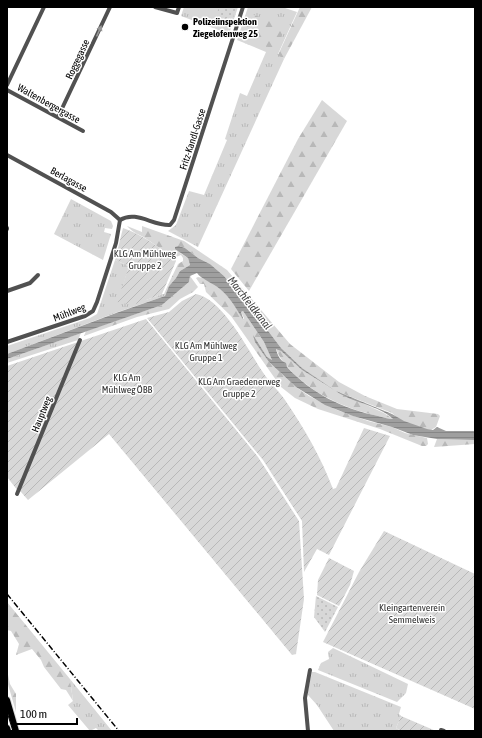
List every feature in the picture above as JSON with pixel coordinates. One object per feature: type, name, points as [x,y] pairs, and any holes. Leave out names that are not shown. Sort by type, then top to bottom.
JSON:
[{"type":"main road","points":[[7,700],[16,731]]},
{"type":"street","points":[[7,85],[44,7]]},
{"type":"street","name":"Roggegasse","points":[[58,117],[110,7]]},
{"type":"street","points":[[155,7],[177,13],[179,7]]},
{"type":"street","name":"Fritz-Kandl-Gasse","points":[[120,220],[129,216],[170,225],[174,220],[243,7]]},
{"type":"street","name":"Waltenbergergasse","points":[[7,90],[83,131]]},
{"type":"street","name":"Berlagasse","points":[[7,155],[111,212],[120,220]]},
{"type":"street","name":"Mühlweg","points":[[7,342],[85,316],[93,311],[116,243],[120,220]]},
{"type":"street","points":[[7,291],[30,283],[38,275]]},
{"type":"street","name":"Hauptweg","points":[[17,494],[80,340]]},
{"type":"street","points":[[308,731],[305,698],[310,670]]},
{"type":"green space","points":[[184,7],[238,7],[229,34],[181,16]]},
{"type":"green space","points":[[189,7],[218,7],[213,25],[189,16],[191,8]]},
{"type":"green space","points":[[219,7],[236,7],[228,33],[213,27]]},
{"type":"green space","points":[[248,7],[282,7],[297,12],[278,54],[284,59],[198,247],[168,231],[176,225],[189,191],[204,195],[227,140],[225,139],[240,93],[247,96],[266,52],[237,40]]},
{"type":"green space","points":[[300,7],[312,7],[284,59],[278,55]]},
{"type":"green space","points":[[249,13],[286,27],[275,50],[241,36]]},
{"type":"green space","points":[[322,100],[347,121],[249,291],[231,269],[298,139]]},
{"type":"green space","points":[[71,199],[111,221],[113,226],[112,229],[105,228],[104,232],[111,234],[103,260],[54,234]]},
{"type":"green space","points":[[127,226],[142,232],[142,226],[184,241],[227,270],[290,344],[339,382],[365,396],[397,409],[438,414],[440,416],[436,427],[431,430],[420,428],[400,420],[392,413],[336,391],[384,413],[393,419],[365,413],[327,398],[315,391],[294,374],[281,359],[276,348],[302,370],[332,389],[302,368],[281,348],[247,303],[224,276],[210,264],[198,258],[185,248],[179,246],[180,253],[188,258],[190,265],[180,271],[169,286],[168,285],[178,264],[183,261],[181,255],[176,257],[176,261],[153,243]]},
{"type":"green space","name":"KLG Am Mühlweg Gruppe 2","points":[[123,228],[151,242],[176,261],[162,294],[133,305],[117,302],[129,266],[115,260]]},
{"type":"green space","points":[[115,260],[129,266],[118,302],[146,300],[164,294],[168,285],[169,286],[165,296],[115,313],[7,354],[7,346],[90,318],[97,314]]},
{"type":"green space","points":[[190,276],[198,287],[193,292],[180,299],[169,309],[137,317],[84,336],[86,331],[162,305],[189,282]]},
{"type":"green space","points":[[198,277],[213,283],[226,293],[244,321],[241,312],[243,311],[264,342],[272,360],[267,357],[253,336],[269,362],[296,387],[309,396],[337,410],[368,421],[392,427],[405,433],[427,438],[428,444],[426,446],[422,446],[380,429],[318,409],[295,398],[281,387],[231,316],[206,292],[204,284],[200,284],[196,278]]},
{"type":"green space","points":[[196,294],[206,298],[216,305],[234,326],[265,375],[285,400],[299,421],[318,454],[333,489],[336,488],[364,428],[390,436],[329,555],[317,549],[304,572],[302,521],[263,460],[147,318],[169,312],[182,301]]},
{"type":"green space","name":"KLG Am Mühlweg ÖBB","points":[[146,319],[258,457],[299,521],[304,599],[296,654],[292,655],[109,434],[28,500],[21,492],[18,491],[7,477],[7,366]]},
{"type":"green space","points":[[81,333],[78,340],[7,363],[7,359]]},
{"type":"green space","points":[[437,439],[475,440],[475,444],[434,447]]},
{"type":"green space","name":"Kleingartenverein Semmelweis","points":[[384,531],[475,574],[475,709],[323,642],[359,572]]},
{"type":"green space","points":[[329,558],[354,571],[350,585],[339,606],[317,595],[318,580]]},
{"type":"green space","points":[[316,596],[338,607],[325,632],[314,617]]},
{"type":"green space","points":[[7,602],[70,679],[73,701],[66,690],[61,689],[32,649],[16,655],[19,644],[11,631],[7,630]]},
{"type":"green space","points":[[333,648],[408,684],[406,693],[397,702],[318,670],[321,663],[329,659],[328,652]]},
{"type":"green space","points":[[7,670],[10,684],[16,694],[16,712],[7,681]]},
{"type":"green space","points":[[312,672],[401,707],[399,714],[401,716],[396,728],[401,731],[334,731],[317,705],[308,695]]},
{"type":"green space","points":[[70,679],[112,731],[99,731],[96,728],[90,731],[68,705],[73,701]]},
{"type":"green space","points":[[401,716],[436,731],[401,731],[396,728]]},
{"type":"shaded area","points":[[179,246],[185,248],[198,258],[210,264],[224,276],[247,303],[281,348],[302,368],[334,390],[302,370],[281,351],[276,349],[279,357],[286,363],[287,367],[306,385],[328,399],[352,409],[393,419],[380,410],[342,395],[336,391],[392,414],[404,421],[427,429],[433,430],[437,427],[446,431],[475,431],[475,440],[437,439],[413,435],[392,427],[353,416],[325,405],[296,387],[269,362],[255,342],[253,335],[267,357],[272,360],[264,342],[243,311],[241,312],[244,321],[234,304],[227,296],[197,273],[190,276],[189,282],[162,305],[7,359],[7,354],[165,296],[169,286],[180,271],[190,265],[188,258],[175,249],[175,247]]},
{"type":"tram line","points":[[7,712],[13,731]]},
{"type":"railway","points":[[7,594],[119,731]]},
{"type":"place","name":"Polizeiinspektion Ziegelofenweg 25","points":[[185,27]]},
{"type":"water label","name":"Marchfeldkanal","points":[[250,303]]},
{"type":"park label","name":"KLG Am Mühlweg Gruppe 1","points":[[206,350]]},
{"type":"park label","name":"KLG Am Graedenerweg Gruppe 2","points":[[239,386]]}]
